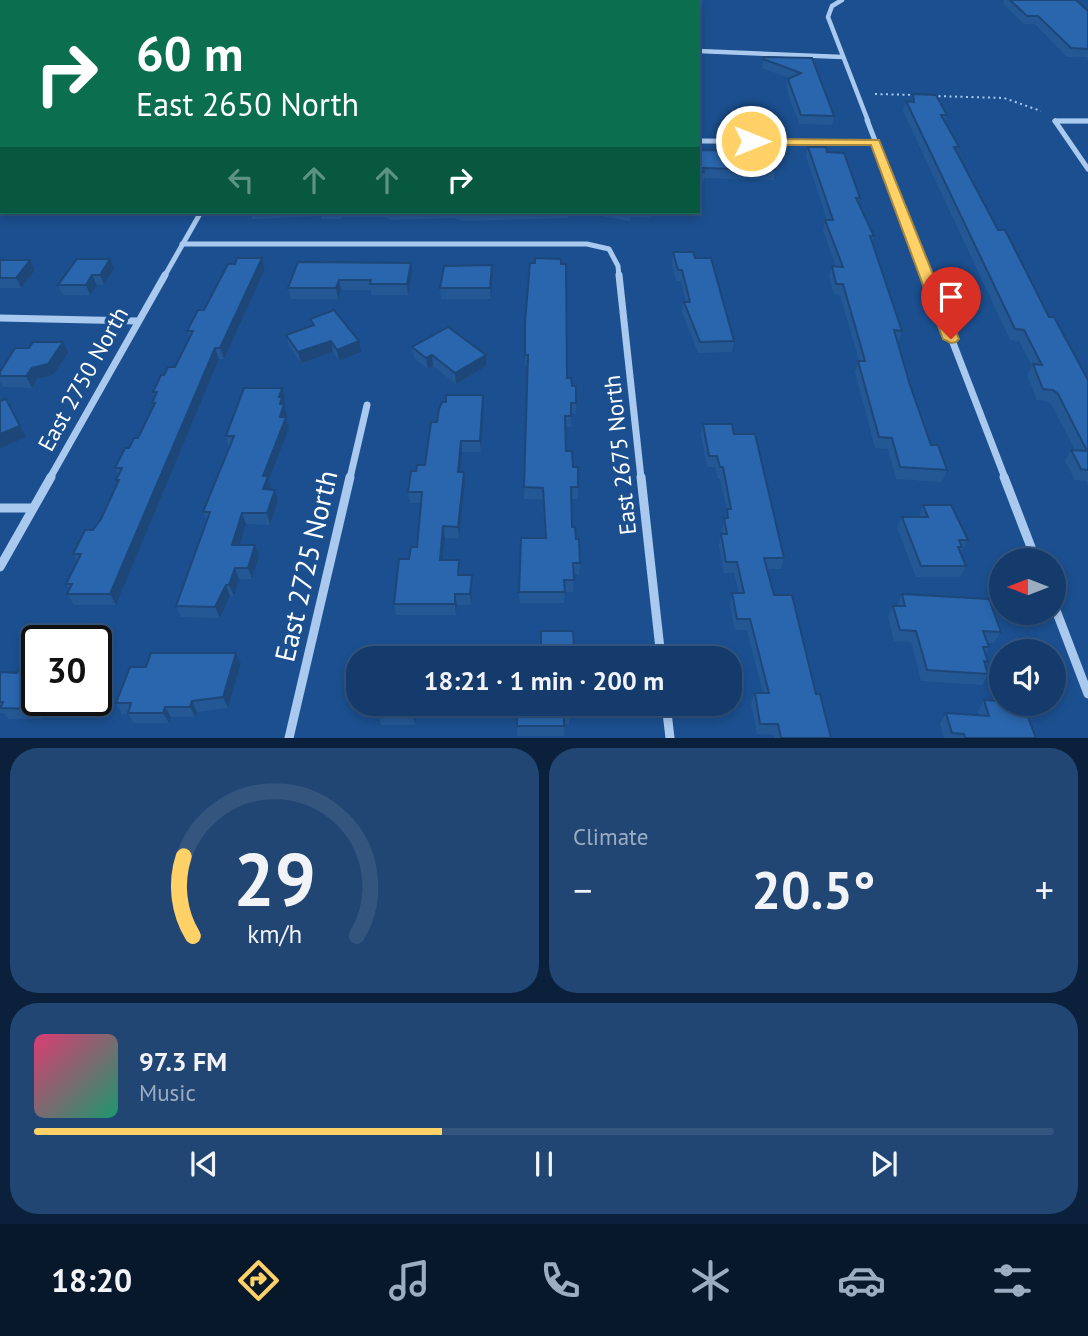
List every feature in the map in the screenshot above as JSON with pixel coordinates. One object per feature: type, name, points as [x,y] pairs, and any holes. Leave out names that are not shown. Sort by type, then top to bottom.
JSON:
[{"type":"street","points":[[842,0],[832,6],[828,17],[1031,548]]},
{"type":"street","points":[[700,51],[843,57]]},
{"type":"street","points":[[1088,121],[1055,121],[1088,169]]},
{"type":"street","points":[[700,141],[875,142]]},
{"type":"street","name":"East 2750 North","points":[[0,567],[200,214]]},
{"type":"street","name":"East 2675 North","points":[[182,244],[587,244],[609,249],[618,266],[660,646]]},
{"type":"street","points":[[0,318],[138,321]]},
{"type":"street","name":"East 2725 North","points":[[289,737],[367,405]]},
{"type":"street","points":[[0,508],[32,509]]},
{"type":"street","points":[[1062,625],[1088,694]]},
{"type":"street","points":[[667,716],[670,737]]},
{"type":"path","points":[[875,94],[1004,99],[1041,111]]},
{"type":"building","points":[[1010,0],[1076,0],[1088,11],[1088,49],[1071,48],[1038,16],[1027,16]]},
{"type":"building","points":[[812,58],[834,116],[801,115],[788,79],[801,73],[763,59]]},
{"type":"building","points":[[913,94],[936,95],[947,115],[941,115],[959,147],[954,147],[998,230],[1005,230],[1049,317],[1054,317],[1088,380],[1088,470],[1081,469],[1071,450],[1087,451],[1058,394],[1053,390],[1043,389],[1033,364],[1042,365],[1024,330],[1015,329],[906,101],[914,102]]},
{"type":"building","points":[[808,147],[826,147],[827,152],[844,153],[860,198],[856,198],[874,236],[870,236],[902,331],[894,330],[910,385],[931,445],[938,445],[947,470],[900,467],[892,438],[879,437],[858,361],[865,361],[843,284],[836,284],[832,266],[843,267],[825,220],[833,220]]},
{"type":"building","points":[[700,150],[768,152],[775,170],[703,168],[704,172],[700,172]]},
{"type":"building","points":[[673,252],[693,252],[695,258],[711,258],[734,341],[700,342],[684,302],[690,302],[682,270],[678,270]]},
{"type":"building","points":[[237,258],[262,258],[220,348],[215,348],[110,594],[67,594],[72,584],[66,584],[81,554],[73,554],[85,530],[93,530],[101,519],[119,480],[116,480],[122,468],[115,468],[125,448],[129,448],[134,438],[138,438],[155,403],[152,403],[157,392],[153,392],[161,375],[164,375],[168,367],[175,367],[193,331],[187,331],[198,310],[204,310],[228,264],[235,264]]},
{"type":"building","points":[[535,258],[561,259],[561,264],[566,264],[567,378],[571,378],[572,386],[576,386],[576,403],[571,403],[571,416],[565,416],[566,451],[572,451],[573,467],[578,467],[578,487],[571,487],[572,527],[575,527],[576,539],[579,539],[580,563],[573,563],[574,580],[564,580],[565,592],[519,592],[521,538],[546,538],[543,488],[524,487],[528,355],[525,355],[525,323],[530,263],[535,263]]},
{"type":"building","points":[[77,259],[110,259],[100,275],[92,275],[86,285],[58,285]]},
{"type":"building","points":[[0,260],[30,260],[16,278],[0,278]]},
{"type":"building","points":[[298,262],[411,263],[407,284],[370,284],[371,280],[339,280],[336,288],[288,288]]},
{"type":"building","points":[[492,265],[490,288],[440,288],[444,266]]},
{"type":"building","points":[[334,310],[359,341],[337,350],[331,341],[298,352],[286,335],[314,325],[310,319]]},
{"type":"building","points":[[448,327],[486,355],[455,373],[432,355],[426,358],[412,347]]},
{"type":"building","points":[[33,342],[63,342],[48,364],[32,368],[26,376],[0,376],[15,348],[29,348]]},
{"type":"building","points":[[244,388],[282,388],[279,397],[282,397],[280,404],[284,404],[280,417],[286,417],[263,476],[268,476],[263,489],[275,490],[267,513],[242,513],[232,545],[255,545],[248,568],[235,568],[229,585],[226,585],[215,607],[176,606],[210,512],[203,512],[234,436],[226,436]]},
{"type":"building","points":[[446,395],[483,395],[480,441],[461,441],[458,472],[464,472],[458,527],[443,526],[440,560],[459,560],[458,575],[472,575],[470,594],[455,594],[455,604],[394,604],[399,559],[409,559],[411,547],[417,547],[422,492],[408,492],[411,471],[416,471],[417,465],[425,465],[431,422],[437,422],[442,402],[446,402]]},
{"type":"building","points":[[6,399],[20,426],[0,434],[0,401]]},
{"type":"building","points":[[703,424],[732,424],[734,434],[755,434],[784,558],[764,558],[774,595],[792,595],[816,694],[820,694],[831,738],[781,738],[778,724],[760,724],[755,693],[769,693],[750,619],[737,619],[732,593],[744,593],[737,562],[726,562],[721,534],[727,534],[724,518],[728,518],[727,509],[731,509],[723,467],[720,467],[717,456],[709,456]]},
{"type":"building","points":[[923,505],[951,505],[968,540],[959,540],[962,547],[958,547],[966,566],[921,566],[902,517],[928,517]]},
{"type":"building","points":[[902,594],[989,599],[989,625],[998,625],[1001,632],[983,631],[989,647],[983,647],[988,662],[984,661],[988,674],[927,670],[916,631],[900,630],[893,606],[905,606]]},
{"type":"building","points":[[541,631],[573,631],[574,646],[541,646]]},
{"type":"building","points":[[151,653],[236,653],[223,697],[192,701],[190,707],[165,707],[163,713],[128,713],[131,703],[116,703],[130,667],[146,667]]},
{"type":"building","points":[[21,665],[21,709],[0,708],[3,702],[0,702],[1,672],[17,673]]},
{"type":"building","points":[[984,700],[989,700],[989,716]]},
{"type":"building","points":[[946,713],[1028,716],[1036,738],[965,738],[964,734],[952,733]]},
{"type":"building","points":[[517,716],[564,716],[564,726],[517,726]]},
{"type":"route","points":[[751,141],[875,142],[951,339]]}]
